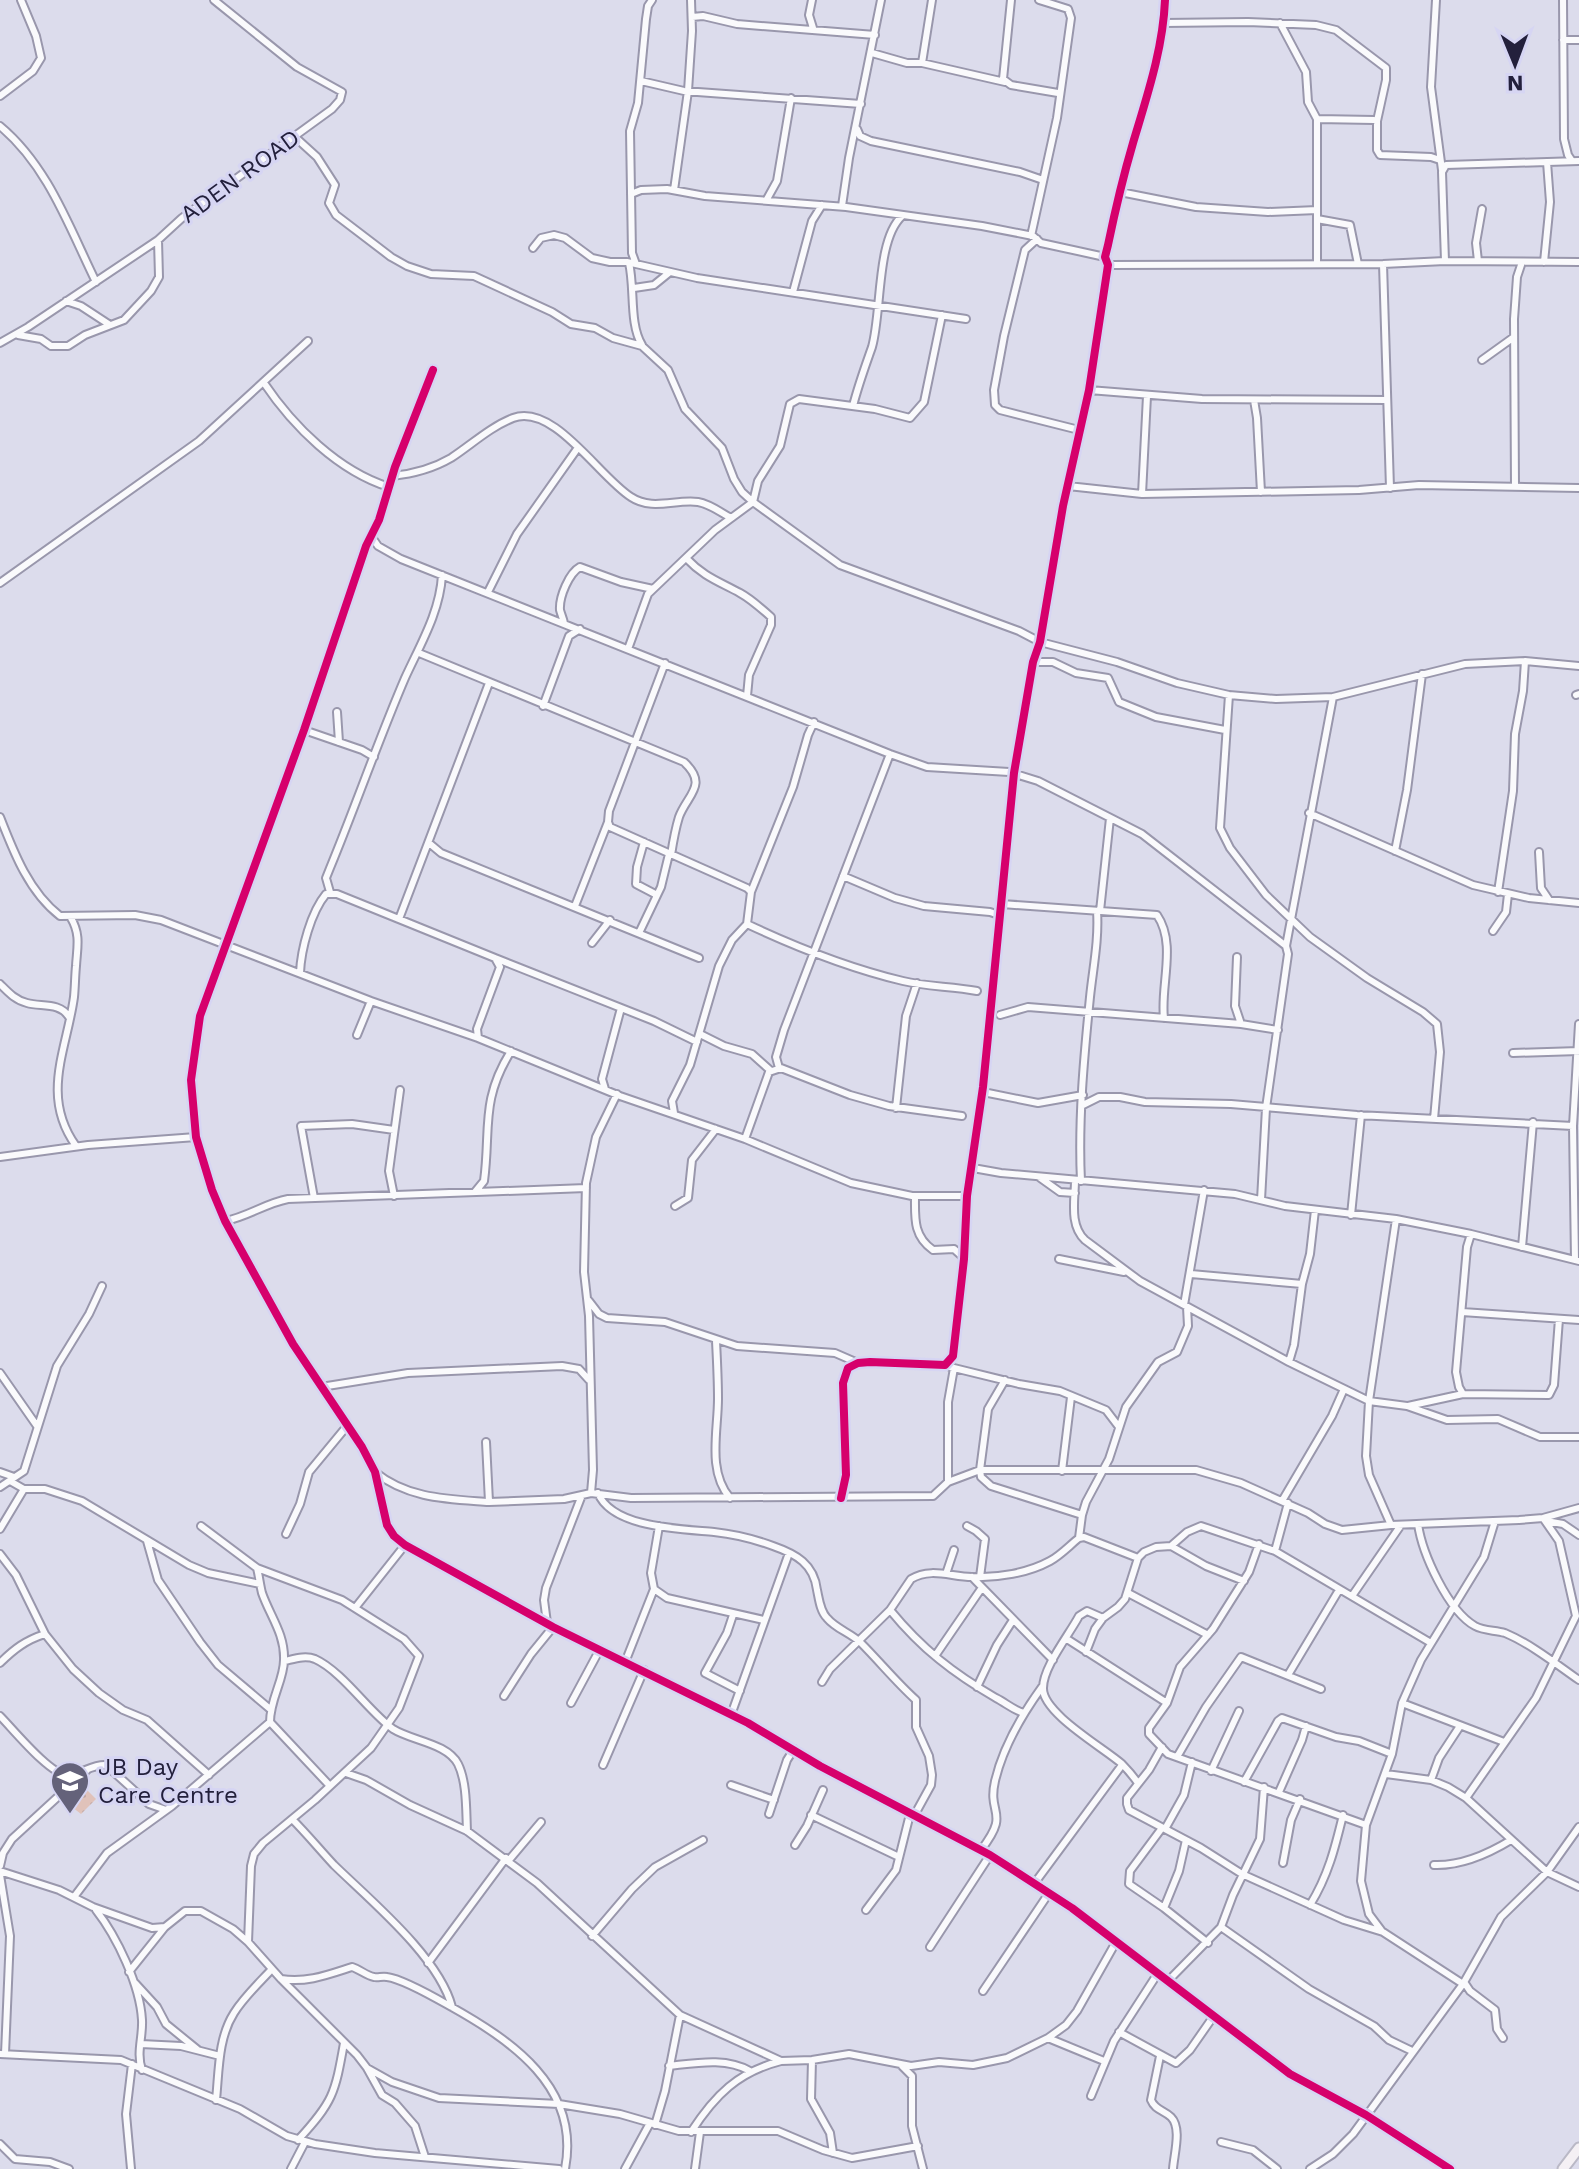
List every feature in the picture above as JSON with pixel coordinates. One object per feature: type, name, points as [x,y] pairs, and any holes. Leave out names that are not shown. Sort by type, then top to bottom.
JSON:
[{"type":"main road","points":[[1563,2169],[1579,2148]]},
{"type":"street","points":[[0,96],[33,71],[41,58],[36,36],[21,0]]},
{"type":"street","name":"ADEN ROAD","points":[[0,343],[158,240],[197,207],[332,109],[342,96],[342,92],[297,67],[214,0]]},
{"type":"street","points":[[652,0],[648,6],[638,103],[630,131],[634,327],[642,346],[668,370],[685,409],[722,448],[742,492],[840,565],[1019,631],[1040,642],[1117,662],[1177,683],[1229,695],[1276,699],[1333,697],[1465,664],[1525,661],[1579,666]]},
{"type":"street","points":[[674,190],[688,91],[691,0]]},
{"type":"street","points":[[812,0],[809,15],[813,28]]},
{"type":"street","points":[[842,206],[881,0]]},
{"type":"street","points":[[922,63],[932,0]]},
{"type":"street","points":[[1005,82],[1002,73],[1011,0]]},
{"type":"street","points":[[1039,0],[1071,12],[1057,118],[1034,237],[1023,257],[993,398],[995,405],[1005,412],[1079,430]]},
{"type":"street","points":[[945,1365],[953,1356],[964,1259],[967,1196],[983,1092],[1014,773],[1033,662],[1040,642],[1089,390],[1108,265],[1105,257],[1120,192],[1148,99],[1164,23],[1165,0]]},
{"type":"street","points":[[1436,0],[1431,87],[1442,170],[1445,261]]},
{"type":"street","points":[[1550,162],[1562,157],[1566,149],[1563,0]]},
{"type":"street","points":[[692,17],[703,16],[737,24],[875,35]]},
{"type":"street","points":[[1164,23],[1280,23],[1316,25],[1336,30],[1385,65],[1387,74],[1377,121],[1377,150],[1380,155],[1431,157],[1440,162]]},
{"type":"street","points":[[1280,23],[1306,72],[1308,102],[1317,119],[1317,264]]},
{"type":"street","points":[[1563,40],[1579,40]]},
{"type":"street","points":[[872,53],[1029,90],[1058,93]]},
{"type":"street","points":[[641,81],[688,91],[861,104]]},
{"type":"street","points":[[767,199],[777,181],[791,98]]},
{"type":"street","points":[[1317,119],[1377,121]]},
{"type":"street","points":[[0,126],[17,140],[38,167],[96,282]]},
{"type":"street","points":[[856,128],[860,136],[871,141],[993,165],[1043,180]]},
{"type":"street","points":[[295,137],[317,157],[335,185],[329,203],[336,215],[391,257],[431,274],[458,273],[487,280],[571,324],[595,328],[613,338],[642,346]]},
{"type":"street","points":[[1566,149],[1576,161]]},
{"type":"street","points":[[1442,170],[1450,164],[1576,161]]},
{"type":"street","points":[[1544,262],[1550,162]]},
{"type":"street","points":[[631,194],[641,190],[674,190],[705,196],[842,206],[982,226],[1034,237],[1059,248],[1105,257]]},
{"type":"street","points":[[1120,192],[1196,207],[1268,212],[1317,210]]},
{"type":"street","points":[[793,292],[812,221],[822,205]]},
{"type":"street","points":[[1478,261],[1476,243],[1482,209]]},
{"type":"street","points":[[853,406],[872,346],[887,244],[894,224],[902,216]]},
{"type":"street","points":[[1317,219],[1350,225],[1358,264]]},
{"type":"street","points":[[533,248],[541,238],[554,235],[565,238],[592,258],[966,319]]},
{"type":"street","points":[[15,335],[27,335],[61,347],[118,324],[151,291],[159,277],[158,240]]},
{"type":"street","points":[[1515,487],[1514,337],[1517,277],[1522,262]]},
{"type":"street","points":[[1108,265],[1579,262]]},
{"type":"street","points":[[1383,264],[1390,488]]},
{"type":"street","points":[[634,288],[654,285],[670,272]]},
{"type":"street","points":[[66,301],[81,306],[110,325]]},
{"type":"street","points":[[628,649],[648,594],[731,518],[753,502],[758,481],[780,446],[790,404],[799,399],[910,418],[924,402],[942,315]]},
{"type":"street","points":[[1482,360],[1514,337]]},
{"type":"street","points":[[0,583],[199,441],[308,341]]},
{"type":"street","points":[[433,370],[224,945],[200,1016],[191,1080],[196,1137],[225,1221],[264,1295],[362,1447],[375,1472],[387,1525],[405,1545],[550,1625],[626,1660],[990,1855],[1072,1908],[1290,2074],[1366,2115],[1450,2169]]},
{"type":"street","points":[[264,383],[300,428],[327,452],[357,472],[389,487]]},
{"type":"street","points":[[1089,390],[1147,396],[1254,400],[1387,400]]},
{"type":"street","points":[[1142,494],[1147,396]]},
{"type":"street","points":[[1254,400],[1261,492]]},
{"type":"street","points":[[392,476],[442,462],[514,418],[530,416],[541,418],[556,428],[632,498],[655,504],[701,502],[731,518]]},
{"type":"street","points":[[488,592],[517,534],[577,449]]},
{"type":"street","points":[[1068,486],[1142,494],[1419,485],[1579,488]]},
{"type":"street","points":[[371,536],[386,552],[890,754],[927,767],[1014,773],[1038,781],[1158,845],[1286,946]]},
{"type":"street","points":[[686,558],[698,571],[740,593],[771,617],[771,625],[749,675],[747,696]]},
{"type":"street","points":[[564,623],[561,602],[570,577],[580,567],[621,582],[653,589]]},
{"type":"street","points":[[330,892],[326,878],[405,679],[419,653],[440,598],[442,575]]},
{"type":"street","points":[[543,706],[569,636],[580,629]]},
{"type":"street","points":[[419,653],[684,762],[692,770],[695,790],[680,814],[657,895],[639,933]]},
{"type":"street","points":[[1498,892],[1513,791],[1515,734],[1525,661]]},
{"type":"street","points":[[1033,662],[1053,662],[1076,673],[1108,678],[1119,702],[1156,717],[1225,730]]},
{"type":"street","points":[[575,906],[665,663]]},
{"type":"street","points":[[1395,851],[1407,790],[1422,674]]},
{"type":"street","points":[[399,919],[489,683]]},
{"type":"street","points":[[1229,695],[1220,828],[1244,868],[1266,895],[1293,920],[1333,955],[1437,1024],[1440,1052],[1434,1119]]},
{"type":"street","points":[[1261,1200],[1266,1108],[1288,954],[1286,946],[1333,697]]},
{"type":"street","points":[[337,712],[339,742]]},
{"type":"street","points":[[674,1113],[672,1101],[690,1065],[719,966],[732,940],[747,924],[751,892],[793,787],[814,722]]},
{"type":"street","points":[[304,730],[374,757]]},
{"type":"street","points":[[779,1068],[777,1052],[890,754]]},
{"type":"street","points":[[1309,813],[1473,885],[1508,894],[1579,903]]},
{"type":"street","points":[[0,817],[18,861],[34,889],[60,916],[149,916],[371,1001],[478,1038],[617,1094],[745,1139],[851,1183],[915,1196],[967,1196]]},
{"type":"street","points":[[1110,818],[1088,1013],[1075,1193],[1077,1232],[1127,1273],[1289,1362],[1369,1401],[1407,1406],[1447,1420],[1498,1419],[1540,1437],[1579,1437]]},
{"type":"street","points":[[608,822],[614,830],[737,881],[751,892]]},
{"type":"street","points":[[644,842],[636,884],[657,895]]},
{"type":"street","points":[[429,843],[441,853],[699,958]]},
{"type":"street","points":[[1539,852],[1541,888],[1549,900]]},
{"type":"street","points":[[843,876],[895,898],[924,906],[999,915]]},
{"type":"street","points":[[330,892],[699,1038],[752,1054],[771,1071]]},
{"type":"street","points":[[300,973],[300,962],[313,921],[323,897],[330,892]]},
{"type":"street","points":[[1493,931],[1506,912],[1508,894]]},
{"type":"street","points":[[1002,904],[1157,915],[1163,924],[1167,967],[1163,993],[1164,1018]]},
{"type":"street","points":[[71,918],[79,936],[74,1000],[57,1071],[65,1126],[76,1146]]},
{"type":"street","points":[[592,943],[610,920]]},
{"type":"street","points":[[747,924],[814,954],[917,983],[977,991]]},
{"type":"street","points":[[1237,957],[1235,1006],[1241,1024]]},
{"type":"street","points":[[478,1038],[477,1029],[500,967],[495,958]]},
{"type":"street","points":[[896,1108],[906,1016],[917,983]]},
{"type":"street","points":[[0,984],[16,999],[59,1008],[69,1017]]},
{"type":"street","points":[[357,1035],[371,1001]]},
{"type":"street","points":[[1000,1015],[1028,1007],[1241,1024],[1278,1030]]},
{"type":"street","points":[[605,1089],[602,1079],[621,1008]]},
{"type":"street","points":[[973,1168],[1204,1190],[1315,1210],[1396,1219],[1577,1260],[1576,1140],[1573,1126],[1579,1024]]},
{"type":"street","points":[[475,1192],[484,1181],[490,1100],[511,1051]]},
{"type":"street","points":[[1513,1053],[1578,1051]]},
{"type":"street","points":[[745,1139],[771,1071],[779,1068],[850,1095],[896,1108],[962,1116]]},
{"type":"street","points":[[394,1196],[389,1171],[400,1090]]},
{"type":"street","points":[[983,1092],[1038,1103],[1084,1092],[1099,1097],[1573,1126]]},
{"type":"street","points":[[617,1094],[596,1137],[586,1188],[584,1264],[594,1493],[613,1512],[659,1526],[741,1537],[789,1553],[811,1569],[826,1618],[860,1641],[893,1680],[916,1700],[916,1727],[929,1756],[931,1785],[912,1815],[896,1870],[866,1910]]},
{"type":"street","points":[[1083,1105],[1099,1097]]},
{"type":"street","points":[[1351,1215],[1361,1115]]},
{"type":"street","points":[[1522,1247],[1533,1122]]},
{"type":"street","points":[[314,1198],[301,1126],[352,1124],[394,1130]]},
{"type":"street","points":[[675,1206],[688,1198],[692,1160],[716,1129]]},
{"type":"street","points":[[0,1157],[76,1146],[196,1137]]},
{"type":"street","points":[[1038,1176],[1051,1187],[1075,1193]]},
{"type":"street","points":[[225,1221],[236,1219],[268,1203],[314,1198],[586,1188]]},
{"type":"street","points":[[1079,1538],[1082,1515],[1103,1471],[1126,1407],[1158,1362],[1177,1352],[1188,1326],[1186,1306],[1204,1190]]},
{"type":"street","points":[[915,1196],[915,1222],[919,1236],[933,1250],[954,1249],[964,1259]]},
{"type":"street","points":[[1289,1362],[1310,1254],[1315,1210]]},
{"type":"street","points":[[1391,1525],[1369,1475],[1366,1456],[1369,1401],[1396,1219]]},
{"type":"street","points":[[1463,1394],[1456,1372],[1467,1247],[1471,1234]]},
{"type":"street","points":[[1059,1259],[1127,1273]]},
{"type":"street","points":[[1191,1274],[1302,1284]]},
{"type":"street","points":[[0,1487],[24,1471],[57,1366],[94,1306],[102,1286]]},
{"type":"street","points":[[587,1298],[603,1317],[673,1324],[716,1341],[766,1349],[835,1353],[858,1363],[945,1365],[1060,1391],[1106,1410],[1119,1427]]},
{"type":"street","points":[[1462,1312],[1579,1320]]},
{"type":"street","points":[[1407,1406],[1463,1394],[1549,1395],[1554,1385],[1559,1319]]},
{"type":"street","points":[[716,1341],[716,1458],[721,1488],[730,1498]]},
{"type":"street","points":[[841,1498],[846,1475],[843,1378],[848,1368],[858,1363]]},
{"type":"street","points":[[321,1387],[408,1373],[562,1366],[579,1369],[589,1380]]},
{"type":"street","points":[[948,1482],[948,1402],[954,1368]]},
{"type":"street","points":[[0,1373],[37,1426]]},
{"type":"street","points":[[1005,1380],[988,1409],[981,1477],[991,1486],[1082,1515]]},
{"type":"street","points":[[1275,1551],[1285,1502],[1344,1389]]},
{"type":"street","points":[[1062,1471],[1071,1397]]},
{"type":"street","points":[[286,1534],[300,1504],[309,1472],[347,1426]]},
{"type":"street","points":[[486,1442],[489,1502]]},
{"type":"street","points":[[375,1472],[399,1489],[489,1502],[564,1499],[594,1493],[631,1498],[933,1496],[948,1482],[980,1470],[1196,1470],[1241,1483],[1342,1530],[1544,1519],[1579,1508]]},
{"type":"street","points":[[0,1472],[24,1489],[45,1489],[82,1501],[189,1565],[208,1573],[260,1584]]},
{"type":"street","points":[[0,1529],[24,1489]]},
{"type":"street","points":[[504,1696],[550,1625],[544,1600],[546,1588],[582,1495]]},
{"type":"street","points":[[1544,1519],[1563,1524],[1579,1535]]},
{"type":"street","points":[[1466,1798],[1536,1698],[1573,1624],[1576,1610],[1559,1541],[1544,1519]]},
{"type":"street","points":[[1383,1932],[1369,1914],[1361,1881],[1366,1825],[1392,1754],[1402,1703],[1431,1643],[1484,1557],[1495,1521]]},
{"type":"street","points":[[1418,1524],[1421,1544],[1453,1605],[1474,1626],[1513,1637],[1579,1680]]},
{"type":"street","points":[[1352,1596],[1401,1525]]},
{"type":"street","points":[[201,1526],[257,1568],[342,1600],[404,1639],[419,1656],[389,1726],[371,1748],[254,1854],[248,1942]]},
{"type":"street","points":[[626,1660],[654,1589],[651,1573],[659,1526]]},
{"type":"street","points":[[967,1526],[985,1539],[976,1577],[981,1589],[1053,1660]]},
{"type":"street","points":[[1171,1546],[1201,1526],[1259,1544],[1431,1643]]},
{"type":"street","points":[[822,1682],[830,1669],[890,1610],[911,1579],[929,1572],[976,1577],[1023,1572],[1048,1562],[1079,1538],[1090,1538],[1138,1558]]},
{"type":"street","points":[[147,1541],[158,1580],[200,1642],[218,1665],[270,1709]]},
{"type":"street","points":[[1259,1544],[1244,1581],[1208,1635],[1180,1667],[1167,1703],[1149,1728],[1149,1734],[1168,1754],[1366,1825]]},
{"type":"street","points":[[355,1608],[405,1545]]},
{"type":"street","points":[[1086,1652],[1095,1629],[1128,1593],[1138,1558],[1156,1547],[1171,1546],[1206,1566],[1244,1581]]},
{"type":"street","points":[[946,1574],[954,1550]]},
{"type":"street","points":[[731,1715],[789,1553]]},
{"type":"street","points":[[0,1554],[16,1575],[45,1634],[73,1669],[123,1710],[147,1720],[209,1775]]},
{"type":"street","points":[[257,1568],[260,1584],[279,1628],[285,1661],[270,1709],[270,1722],[330,1786]]},
{"type":"street","points":[[654,1589],[667,1598],[764,1620]]},
{"type":"street","points":[[935,1656],[981,1589]]},
{"type":"street","points":[[1288,1675],[1339,1590]]},
{"type":"street","points":[[1128,1593],[1208,1635]]},
{"type":"street","points":[[890,1610],[935,1656],[977,1687],[1024,1713]]},
{"type":"street","points":[[981,1850],[997,1825],[994,1784],[1011,1737],[1043,1686],[1053,1660],[1082,1612],[1092,1612],[1103,1618]]},
{"type":"street","points":[[733,1615],[727,1633],[705,1673],[740,1691]]},
{"type":"street","points":[[977,1687],[1013,1620]]},
{"type":"street","points":[[0,1663],[12,1650],[45,1634]]},
{"type":"street","points":[[1067,1639],[1167,1703]]},
{"type":"street","points":[[571,1703],[600,1649]]},
{"type":"street","points":[[1177,1757],[1206,1707],[1241,1657],[1321,1689]]},
{"type":"street","points":[[285,1661],[305,1658],[318,1661],[368,1703],[389,1726],[445,1751],[457,1762],[467,1831]]},
{"type":"street","points":[[603,1765],[644,1670]]},
{"type":"street","points":[[1043,1686],[1044,1696],[1061,1716],[1122,1765],[1138,1783]]},
{"type":"street","points":[[1402,1703],[1504,1742]]},
{"type":"street","points":[[1211,1771],[1239,1711]]},
{"type":"street","points":[[0,1716],[59,1773],[69,1775],[92,1766],[106,1765],[149,1804],[167,1810]]},
{"type":"street","points":[[1244,1782],[1278,1721],[1285,1718],[1392,1754]]},
{"type":"street","points":[[74,1897],[107,1853],[167,1810],[270,1722]]},
{"type":"street","points":[[1279,1792],[1306,1726]]},
{"type":"street","points":[[1431,1780],[1439,1758],[1460,1726]]},
{"type":"street","points":[[1162,1747],[1127,1798],[1127,1807],[1242,1874],[1310,1905],[1383,1932],[1463,1983],[1495,2010],[1497,2029],[1503,2038]]},
{"type":"street","points":[[769,1814],[787,1760],[794,1749]]},
{"type":"street","points":[[1192,1762],[1184,1795],[1163,1829],[1130,1871],[1128,1881],[1208,1943]]},
{"type":"street","points":[[1034,1884],[1122,1765]]},
{"type":"street","points":[[92,1766],[12,1839],[3,1853],[0,1871],[10,1936],[3,2054],[121,2060],[302,2141],[375,2153],[562,2169],[567,2157],[564,2113],[547,2081],[529,2061],[496,2034],[423,1991],[387,1977],[373,1977],[352,1967],[323,1978],[281,1979]]},
{"type":"street","points":[[346,1773],[467,1831],[508,1859],[556,1899],[592,1936],[680,2015],[781,2061]]},
{"type":"street","points":[[1386,1774],[1431,1780],[1466,1798],[1547,1872],[1579,1887]]},
{"type":"street","points":[[731,1785],[774,1800]]},
{"type":"street","points":[[1168,1981],[1221,1927],[1262,1832],[1264,1787]]},
{"type":"street","points":[[795,1845],[823,1790]]},
{"type":"street","points":[[1283,1863],[1291,1820],[1300,1799]]},
{"type":"street","points":[[149,1804],[149,1823]]},
{"type":"street","points":[[811,1815],[899,1857]]},
{"type":"street","points":[[1310,1905],[1324,1883],[1343,1815]]},
{"type":"street","points":[[292,1819],[428,1963],[448,1992],[452,2007]]},
{"type":"street","points":[[428,1963],[508,1859],[541,1822]]},
{"type":"street","points":[[1310,2169],[1333,2154],[1353,2134],[1463,1983],[1501,1917],[1547,1872],[1579,1827]]},
{"type":"street","points":[[592,1936],[655,1867],[703,1840]]},
{"type":"street","points":[[1164,1908],[1179,1871],[1186,1840]]},
{"type":"street","points":[[1434,1865],[1454,1864],[1511,1840]]},
{"type":"street","points":[[930,1947],[990,1855]]},
{"type":"street","points":[[0,1871],[152,1928],[165,1927]]},
{"type":"street","points":[[983,1991],[1049,1893]]},
{"type":"street","points":[[93,1907],[111,1929],[141,2008],[139,2056],[142,2070]]},
{"type":"street","points":[[130,1976],[165,1927],[185,1911],[194,1910],[233,1929],[367,2068],[382,2095],[395,2103],[415,2126],[425,2157]]},
{"type":"street","points":[[1221,1927],[1309,1989],[1374,2026],[1389,2040],[1412,2051]]},
{"type":"street","points":[[695,2169],[696,2132],[716,2099],[750,2071],[781,2061],[849,2054],[902,2066],[939,2062],[973,2065],[1007,2058],[1048,2038],[1066,2025],[1116,1942]]},
{"type":"street","points":[[216,2100],[226,2027],[235,2010],[272,1969]]},
{"type":"street","points":[[1091,2096],[1119,2032],[1158,1973]]},
{"type":"street","points":[[130,1976],[157,2007],[166,2024],[198,2050]]},
{"type":"street","points":[[625,2169],[652,2124],[680,2015]]},
{"type":"street","points":[[1119,2032],[1176,2063],[1180,2062],[1213,2017]]},
{"type":"street","points":[[1048,2038],[1104,2061]]},
{"type":"street","points":[[141,2044],[162,2043],[220,2056]]},
{"type":"street","points":[[291,2169],[302,2141],[336,2090],[344,2043]]},
{"type":"street","points":[[1160,2056],[1151,2100],[1153,2106],[1173,2119],[1177,2127],[1173,2169]]},
{"type":"street","points":[[812,2060],[811,2099],[830,2133],[833,2153]]},
{"type":"street","points":[[669,2066],[728,2063],[750,2071]]},
{"type":"street","points":[[131,2169],[126,2114],[132,2064]]},
{"type":"street","points":[[902,2066],[912,2076],[912,2126],[923,2169]]},
{"type":"street","points":[[367,2068],[392,2082],[439,2098],[559,2104],[620,2114],[696,2132],[778,2131],[852,2158],[918,2146]]},
{"type":"street","points":[[1221,2142],[1253,2150],[1277,2169]]},
{"type":"street","points":[[0,2144],[15,2159],[50,2162],[69,2169]]},
{"type":"shaded area","points":[[80,1783],[96,1799],[81,1814],[63,1800]]},
{"type":"cycle path","points":[[841,1498],[846,1475],[843,1383],[848,1368],[870,1362],[945,1365],[953,1356],[964,1259],[967,1196],[983,1087],[1014,773],[1063,506],[1089,390],[1108,265],[1105,257],[1158,54],[1165,0]]},
{"type":"cycle path","points":[[433,370],[395,467],[379,520],[366,546],[304,730],[200,1016],[191,1080],[196,1137],[225,1221],[293,1344],[362,1447],[375,1472],[387,1525],[405,1545],[553,1627],[748,1723],[820,1766],[990,1855],[1072,1908],[1290,2074],[1366,2115],[1450,2169]]},
{"type":"place","name":"JB Day Care Centre","points":[[70,1815]]}]
